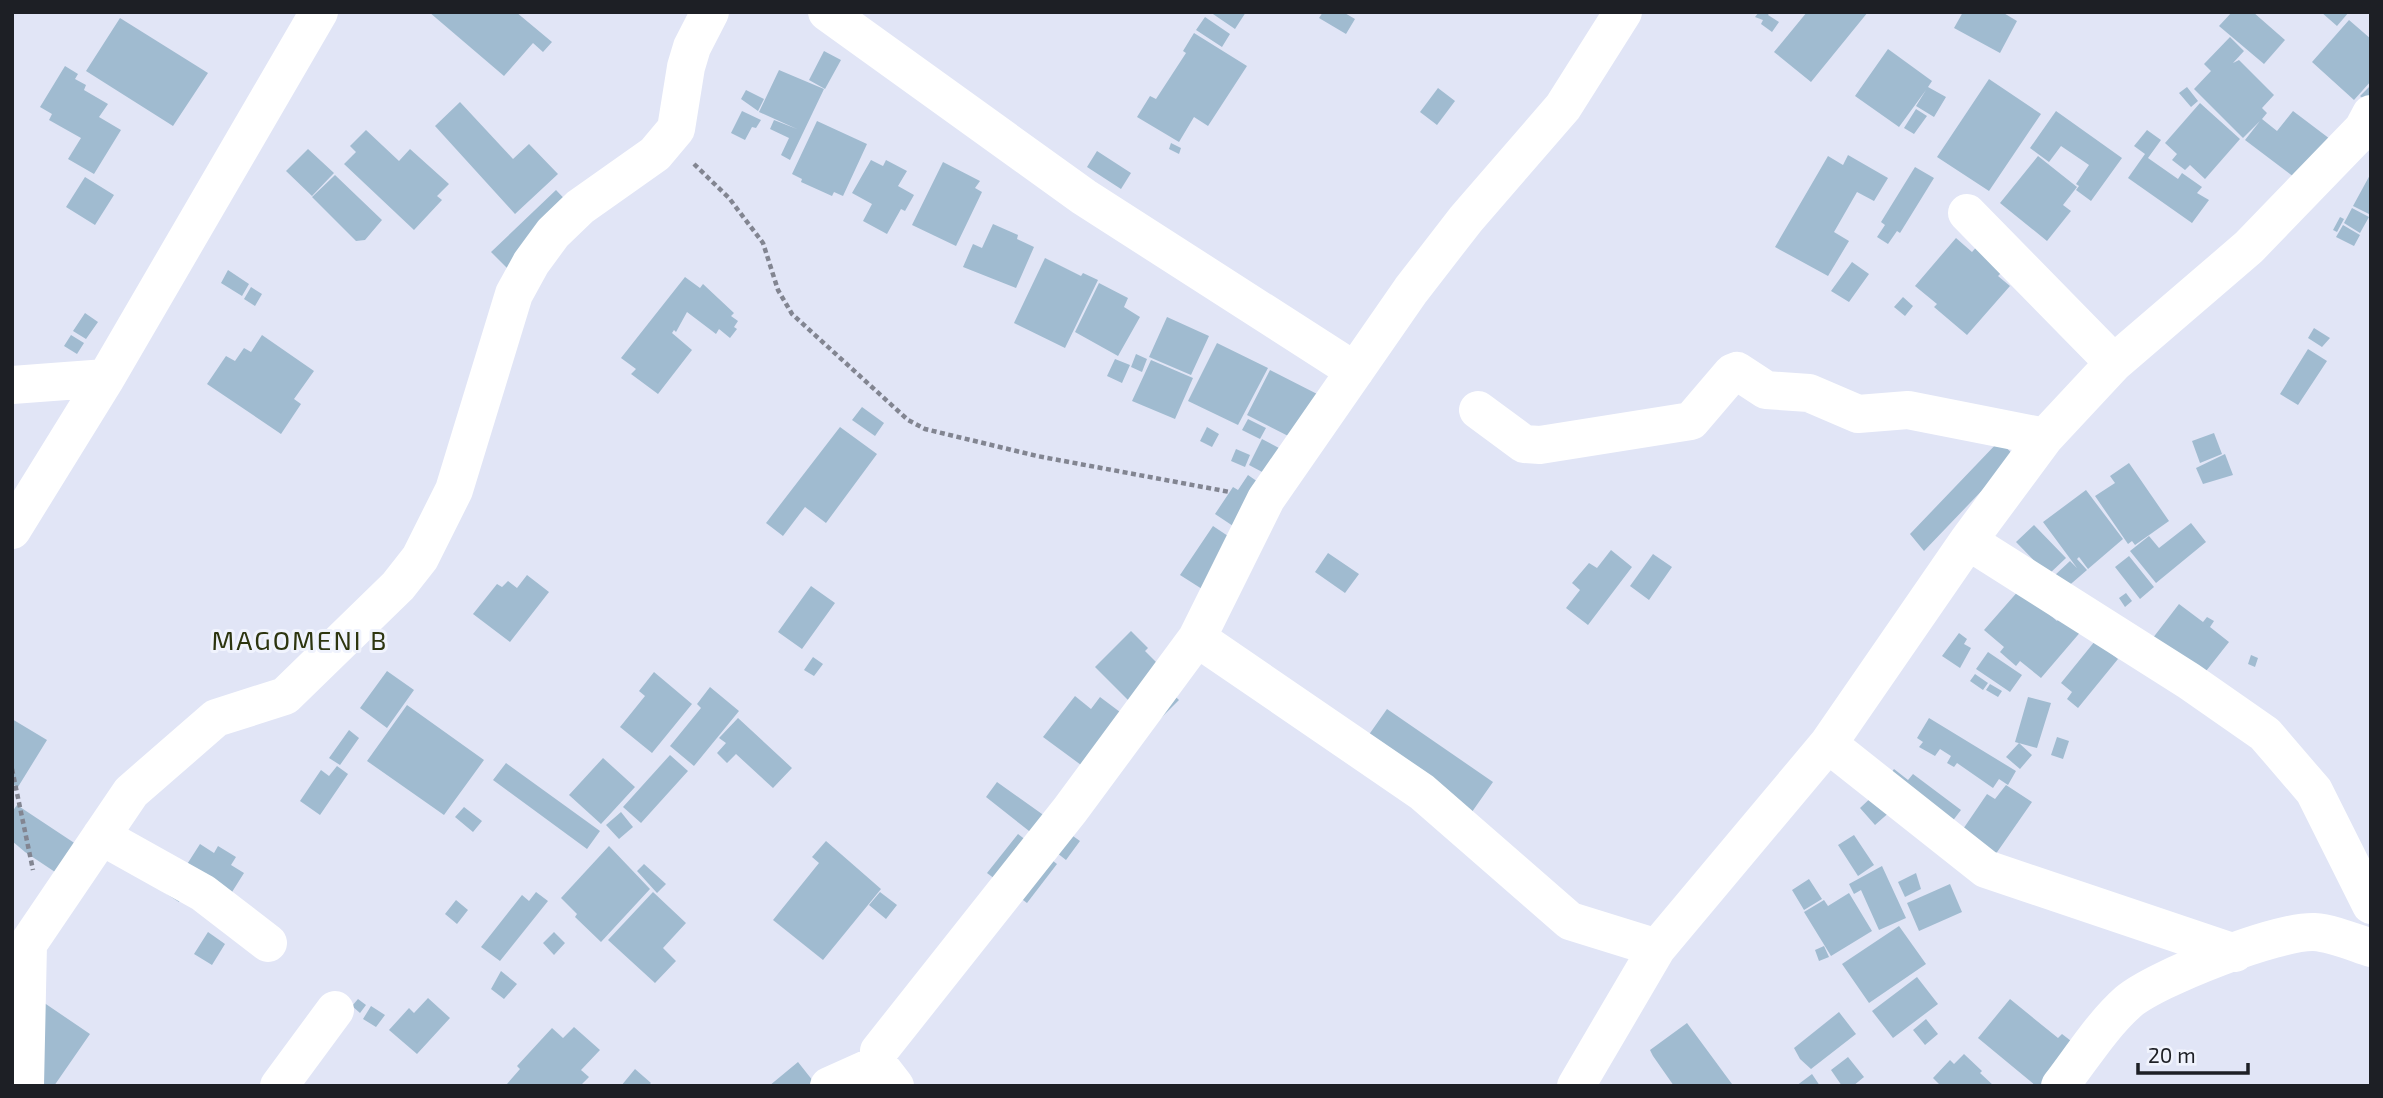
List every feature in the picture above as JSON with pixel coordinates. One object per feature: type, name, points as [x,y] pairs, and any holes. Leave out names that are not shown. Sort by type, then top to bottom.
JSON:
[{"type":"street","points":[[12,530],[106,378],[320,12]]},
{"type":"street","points":[[24,1086],[28,940],[131,792],[216,718],[232,710],[285,696],[398,586],[420,558],[454,490],[514,294],[531,262],[553,233],[580,207],[655,154],[676,129],[686,67],[692,47],[710,12]]},
{"type":"street","points":[[827,12],[1084,197],[1354,371]]},
{"type":"street","points":[[829,1086],[886,1075],[879,1051],[1070,810],[1197,638],[1266,499],[1411,290],[1466,219],[1563,107],[1623,12]]},
{"type":"street","points":[[1576,1086],[1657,948],[1828,744],[1968,541],[2045,437],[2113,363],[2249,247],[2363,129],[2371,114]]},
{"type":"street","points":[[1968,213],[2113,363]]},
{"type":"street","points":[[1478,410],[1524,444],[1553,443],[1691,421],[1732,373],[1737,372],[1766,390],[1809,393],[1858,414],[1908,410],[2045,437]]},
{"type":"street","points":[[12,385],[106,378]]},
{"type":"street","points":[[1968,541],[2189,681],[2265,734],[2314,791],[2371,905]]},
{"type":"street","points":[[1197,638],[1422,792],[1570,921],[1657,948]]},
{"type":"street","points":[[1828,744],[1986,869],[2235,953]]},
{"type":"street","points":[[100,836],[203,893],[268,943]]},
{"type":"street","points":[[2060,1086],[2128,1002],[2169,978],[2299,933],[2316,932],[2371,948]]},
{"type":"street","points":[[279,1086],[335,1010]]},
{"type":"path","points":[[676,129],[696,166],[729,198],[763,243],[778,290],[792,314],[908,420],[925,429],[1037,456],[1266,499]]},
{"type":"path","points":[[12,769],[28,940]]},
{"type":"building","points":[[429,12],[516,12],[552,42],[543,52],[533,43],[504,76]]},
{"type":"building","points":[[1210,12],[1246,12],[1235,29]]},
{"type":"building","points":[[1323,12],[1343,12],[1355,19],[1346,34],[1319,18]]},
{"type":"building","points":[[1759,12],[1770,12],[1768,15],[1779,22],[1772,32],[1761,24],[1763,20],[1755,17]]},
{"type":"building","points":[[1807,12],[1868,12],[1811,82],[1774,52]]},
{"type":"building","points":[[1963,12],[2002,12],[2017,21],[2000,53],[1954,28]]},
{"type":"building","points":[[2232,12],[2253,12],[2285,40],[2264,64],[2219,26]]},
{"type":"building","points":[[2321,12],[2349,12],[2337,26]]},
{"type":"building","points":[[1205,17],[1230,34],[1222,47],[1196,30]]},
{"type":"building","points":[[120,18],[208,73],[173,126],[86,71]]},
{"type":"building","points":[[2349,20],[2371,39],[2371,81],[2354,100],[2312,62]]},
{"type":"building","points":[[1194,33],[1247,66],[1208,126],[1194,117],[1179,142],[1137,117],[1150,96],[1156,99],[1186,53],[1183,51]]},
{"type":"building","points":[[2230,37],[2244,51],[2233,63],[2239,60],[2274,95],[2262,108],[2267,113],[2262,119],[2277,131],[2293,111],[2330,139],[2298,180],[2245,140],[2260,121],[2243,138],[2194,89],[2211,71],[2204,64]]},
{"type":"building","points":[[1888,49],[1932,81],[1928,87],[1946,97],[1934,117],[1916,106],[1926,90],[1899,127],[1855,96]]},
{"type":"building","points":[[824,51],[841,60],[825,89],[809,80]]},
{"type":"building","points":[[65,66],[78,74],[75,79],[86,85],[84,90],[108,104],[99,117],[121,130],[94,174],[68,159],[81,138],[49,120],[52,114],[40,107]]},
{"type":"building","points":[[779,70],[824,89],[790,160],[781,155],[789,138],[770,129],[774,120],[797,129],[759,112]]},
{"type":"building","points":[[1989,79],[2041,114],[1989,191],[1937,157]]},
{"type":"building","points":[[2371,85],[2371,98],[2367,102],[2360,96]]},
{"type":"building","points":[[2187,87],[2198,101],[2191,107],[2179,93]]},
{"type":"building","points":[[1438,88],[1455,101],[1437,125],[1420,112]]},
{"type":"building","points":[[746,90],[764,99],[758,111],[741,99]]},
{"type":"building","points":[[460,102],[513,159],[529,144],[558,174],[515,214],[435,126]]},
{"type":"building","points":[[2200,103],[2240,139],[2205,179],[2190,165],[2185,170],[2172,160],[2177,154],[2165,143]]},
{"type":"building","points":[[1916,109],[1927,116],[1914,134],[1904,128]]},
{"type":"building","points":[[742,111],[761,120],[756,128],[752,127],[745,140],[731,133]]},
{"type":"building","points":[[2056,111],[2122,158],[2091,201],[2076,190],[2079,186],[2076,184],[2089,165],[2061,146],[2049,162],[2030,148]]},
{"type":"building","points":[[817,121],[867,144],[843,196],[834,192],[832,196],[801,182],[802,179],[792,174]]},
{"type":"building","points":[[366,130],[399,161],[410,149],[449,184],[437,196],[442,200],[414,230],[344,164],[356,152],[350,146]]},
{"type":"building","points":[[2147,130],[2161,140],[2148,158],[2178,179],[2182,173],[2202,187],[2197,193],[2209,200],[2192,223],[2128,178],[2145,154],[2134,146]]},
{"type":"building","points":[[1171,143],[1181,148],[1179,154],[1169,149]]},
{"type":"building","points":[[308,149],[334,173],[312,196],[286,171]]},
{"type":"building","points":[[1097,151],[1131,173],[1121,189],[1087,167]]},
{"type":"building","points":[[1848,155],[1888,178],[1874,201],[1857,192],[1834,232],[1849,241],[1828,276],[1775,247],[1828,156],[1843,165]]},
{"type":"building","points":[[2038,156],[2077,187],[2063,205],[2071,211],[2047,241],[2000,203]]},
{"type":"building","points":[[871,160],[883,166],[886,160],[907,171],[898,186],[914,195],[905,211],[901,209],[887,234],[863,221],[872,204],[852,193]]},
{"type":"building","points":[[943,162],[980,181],[975,188],[982,192],[956,246],[912,225]]},
{"type":"building","points":[[1915,167],[1934,178],[1900,233],[1897,231],[1888,244],[1877,237],[1885,225],[1881,222]]},
{"type":"building","points":[[2371,173],[2371,215],[2353,206]]},
{"type":"building","points":[[335,175],[382,220],[365,240],[356,241],[312,197]]},
{"type":"building","points":[[85,177],[114,195],[95,225],[66,207]]},
{"type":"building","points":[[556,190],[579,214],[514,275],[491,252]]},
{"type":"building","points":[[2352,208],[2369,217],[2360,233],[2344,223]]},
{"type":"building","points":[[2340,217],[2344,219],[2337,232],[2333,230]]},
{"type":"building","points":[[993,224],[1018,235],[1017,239],[1034,247],[1016,288],[963,267],[973,244],[982,248]]},
{"type":"building","points":[[2343,225],[2360,235],[2354,246],[2336,237]]},
{"type":"building","points":[[1956,238],[1972,252],[1980,243],[2004,270],[1998,276],[2010,286],[1967,335],[1934,307],[1937,304],[1915,286]]},
{"type":"building","points":[[1045,258],[1081,276],[1083,273],[1098,280],[1065,348],[1014,323]]},
{"type":"building","points":[[1852,262],[1869,274],[1849,302],[1831,291]]},
{"type":"building","points":[[228,270],[249,284],[242,296],[221,283]]},
{"type":"building","points":[[685,277],[700,288],[703,284],[734,313],[731,316],[738,321],[734,327],[737,329],[730,338],[719,329],[716,334],[687,312],[676,332],[674,330],[672,333],[692,350],[658,394],[631,374],[636,369],[621,358]]},
{"type":"building","points":[[1099,283],[1128,298],[1124,307],[1140,317],[1118,356],[1075,332]]},
{"type":"building","points":[[251,287],[262,294],[255,306],[244,299]]},
{"type":"building","points":[[1903,297],[1913,306],[1905,316],[1894,307]]},
{"type":"building","points":[[85,313],[98,322],[86,339],[73,331]]},
{"type":"building","points":[[1167,317],[1209,336],[1191,375],[1149,357]]},
{"type":"building","points":[[2314,328],[2330,338],[2322,347],[2308,338]]},
{"type":"building","points":[[71,335],[84,343],[77,354],[64,346]]},
{"type":"building","points":[[262,335],[314,371],[294,399],[301,404],[281,434],[207,384],[226,356],[235,361],[244,348],[251,352]]},
{"type":"building","points":[[1217,343],[1268,368],[1238,425],[1188,401]]},
{"type":"building","points":[[2308,349],[2327,361],[2298,405],[2280,394]]},
{"type":"building","points":[[1136,354],[1147,359],[1142,372],[1131,367]]},
{"type":"building","points":[[1115,359],[1130,365],[1122,383],[1107,376]]},
{"type":"building","points":[[1151,360],[1193,378],[1175,419],[1132,401]]},
{"type":"building","points":[[1270,370],[1323,397],[1300,442],[1247,415]]},
{"type":"building","points":[[862,407],[884,423],[875,436],[852,420]]},
{"type":"building","points":[[1248,419],[1266,428],[1260,439],[1242,430]]},
{"type":"building","points":[[840,427],[877,454],[826,523],[805,507],[783,536],[766,523]]},
{"type":"building","points":[[1207,427],[1219,434],[1212,447],[1200,441]]},
{"type":"building","points":[[2214,433],[2222,454],[2200,463],[2192,441]]},
{"type":"building","points":[[1262,439],[1296,457],[1283,483],[1249,465]]},
{"type":"building","points":[[1999,441],[2015,456],[1924,551],[1910,534]]},
{"type":"building","points":[[1236,449],[1250,455],[1245,467],[1231,461]]},
{"type":"building","points":[[2225,454],[2233,475],[2203,484],[2196,468]]},
{"type":"building","points":[[2129,463],[2169,521],[2135,545],[2132,541],[2128,544],[2095,496],[2115,483],[2110,476]]},
{"type":"building","points":[[1248,475],[1285,501],[1257,542],[1215,514],[1233,487],[1238,490]]},
{"type":"building","points":[[2086,490],[2123,539],[2088,569],[2079,557],[2077,559],[2087,570],[2065,589],[2054,576],[2070,561],[2077,568],[2043,522]]},
{"type":"building","points":[[2191,523],[2206,542],[2156,583],[2130,551],[2149,536],[2159,548]]},
{"type":"building","points":[[2034,525],[2066,558],[2048,575],[2016,542]]},
{"type":"building","points":[[1213,526],[1231,538],[1202,589],[1180,575]]},
{"type":"building","points":[[1611,550],[1632,567],[1588,625],[1566,608],[1580,590],[1572,583],[1589,563],[1597,568]]},
{"type":"building","points":[[1328,553],[1359,574],[1345,593],[1315,572]]},
{"type":"building","points":[[1653,554],[1672,567],[1649,600],[1630,586]]},
{"type":"building","points":[[2129,556],[2154,587],[2140,599],[2115,567]]},
{"type":"building","points":[[527,575],[549,592],[510,642],[473,614],[497,584],[502,587],[508,581],[517,588]]},
{"type":"building","points":[[811,586],[835,603],[802,649],[778,632]]},
{"type":"building","points":[[2020,589],[2057,621],[2064,613],[2083,629],[2041,678],[2020,661],[2016,666],[2000,652],[2004,647],[1984,630]]},
{"type":"building","points":[[2126,593],[2132,601],[2125,607],[2119,598]]},
{"type":"building","points":[[2179,604],[2203,622],[2207,617],[2214,621],[2210,627],[2229,642],[2199,680],[2149,643]]},
{"type":"building","points":[[1131,631],[1148,648],[1145,651],[1171,677],[1163,685],[1179,700],[1147,732],[1138,710],[1095,667]]},
{"type":"building","points":[[1959,633],[1967,639],[1964,644],[1971,648],[1960,668],[1942,656]]},
{"type":"building","points":[[2095,641],[2118,659],[2078,708],[2067,699],[2072,692],[2061,683]]},
{"type":"building","points":[[1988,652],[2022,675],[2010,692],[1976,669]]},
{"type":"building","points":[[2251,655],[2258,658],[2255,667],[2248,664]]},
{"type":"building","points":[[813,657],[823,664],[814,676],[804,670]]},
{"type":"building","points":[[387,671],[414,690],[387,728],[360,708]]},
{"type":"building","points":[[654,672],[692,704],[652,753],[620,727],[645,696],[639,691]]},
{"type":"building","points":[[1975,674],[1988,683],[1983,690],[1970,681]]},
{"type":"building","points":[[1990,684],[2002,691],[1998,697],[1986,690]]},
{"type":"building","points":[[710,687],[739,711],[694,766],[670,746],[701,708],[697,704]]},
{"type":"building","points":[[1075,696],[1091,709],[1100,697],[1136,724],[1096,776],[1043,737]]},
{"type":"building","points":[[2028,697],[2051,703],[2037,748],[2015,742]]},
{"type":"building","points":[[407,705],[484,760],[444,815],[367,761]]},
{"type":"building","points":[[1387,709],[1493,782],[1455,836],[1349,763]]},
{"type":"building","points":[[738,718],[792,768],[773,788],[736,754],[727,763],[717,753],[726,743],[719,738]]},
{"type":"building","points":[[1929,718],[2016,771],[2008,785],[1999,779],[1993,788],[1957,763],[1954,767],[1947,763],[1951,756],[1940,749],[1935,756],[1919,747],[1923,742],[1917,738]]},
{"type":"building","points":[[12,719],[47,740],[18,787],[12,784]]},
{"type":"building","points":[[349,730],[359,738],[340,765],[329,758]]},
{"type":"building","points":[[2057,737],[2069,741],[2063,759],[2051,755]]},
{"type":"building","points":[[2019,743],[2032,755],[2020,769],[2006,757]]},
{"type":"building","points":[[670,755],[688,771],[641,823],[623,807]]},
{"type":"building","points":[[603,758],[635,787],[601,824],[569,795]]},
{"type":"building","points":[[506,763],[600,831],[587,849],[493,780]]},
{"type":"building","points":[[337,766],[348,774],[320,815],[300,801],[321,770],[329,776]]},
{"type":"building","points":[[1894,769],[1908,780],[1913,774],[1961,810],[1945,831],[1882,785]]},
{"type":"building","points":[[997,782],[1080,841],[1066,860],[986,797]]},
{"type":"building","points":[[2006,785],[2032,802],[1993,858],[1959,835],[1987,794],[1995,799]]},
{"type":"building","points":[[1876,793],[1892,810],[1875,825],[1860,808]]},
{"type":"building","points":[[17,805],[100,860],[55,872],[12,841],[12,812]]},
{"type":"building","points":[[464,807],[482,821],[473,832],[455,817]]},
{"type":"building","points":[[621,812],[633,827],[619,839],[606,825]]},
{"type":"building","points":[[1018,834],[1057,864],[1027,903],[987,873]]},
{"type":"building","points":[[1854,835],[1874,865],[1858,876],[1838,845]]},
{"type":"building","points":[[826,841],[881,889],[823,960],[773,920],[819,863],[812,857]]},
{"type":"building","points":[[200,844],[214,853],[218,846],[236,857],[231,865],[244,873],[220,911],[186,889],[179,902],[162,891],[175,883]]},
{"type":"building","points":[[609,846],[650,889],[601,942],[575,917],[577,914],[561,898]]},
{"type":"building","points":[[644,864],[666,884],[657,893],[637,871]]},
{"type":"building","points":[[1882,866],[1906,918],[1879,930],[1861,890],[1854,894],[1849,884]]},
{"type":"building","points":[[1916,873],[1921,889],[1905,897],[1898,882]]},
{"type":"building","points":[[1809,879],[1822,899],[1804,910],[1792,890]]},
{"type":"building","points":[[1950,884],[1962,912],[1919,931],[1907,903]]},
{"type":"building","points":[[536,892],[548,901],[500,961],[481,947],[522,895],[529,901]]},
{"type":"building","points":[[653,892],[686,923],[663,948],[676,961],[655,983],[608,940]]},
{"type":"building","points":[[880,892],[897,905],[886,919],[869,905]]},
{"type":"building","points":[[1849,893],[1872,931],[1831,956],[1804,912],[1824,900],[1828,906]]},
{"type":"building","points":[[456,900],[468,910],[457,924],[445,914]]},
{"type":"building","points":[[1899,926],[1926,964],[1869,1003],[1842,964]]},
{"type":"building","points":[[208,932],[225,944],[212,965],[194,954]]},
{"type":"building","points":[[554,932],[565,943],[554,955],[543,943]]},
{"type":"building","points":[[1824,946],[1829,957],[1819,961],[1815,950]]},
{"type":"building","points":[[501,971],[517,984],[504,999],[491,989]]},
{"type":"building","points":[[1917,977],[1938,1004],[1893,1038],[1872,1011]]},
{"type":"building","points":[[12,981],[90,1034],[54,1086],[23,1086]]},
{"type":"building","points":[[428,998],[450,1018],[417,1054],[389,1030],[409,1008],[414,1013]]},
{"type":"building","points":[[358,999],[366,1005],[360,1013],[352,1006]]},
{"type":"building","points":[[2010,999],[2058,1038],[2062,1034],[2075,1044],[2044,1086],[2036,1086],[1978,1038]]},
{"type":"building","points":[[371,1006],[385,1015],[376,1027],[363,1019]]},
{"type":"building","points":[[1839,1012],[1856,1034],[1811,1069],[1800,1059],[1794,1048]]},
{"type":"building","points":[[1926,1019],[1938,1034],[1925,1045],[1913,1030]]},
{"type":"building","points":[[1687,1023],[1732,1084],[1730,1086],[1674,1086],[1653,1056],[1650,1050]]},
{"type":"building","points":[[574,1027],[600,1050],[581,1070],[589,1077],[580,1086],[507,1084],[520,1069],[517,1066],[552,1028],[563,1038]]},
{"type":"building","points":[[1964,1054],[1994,1086],[1937,1086],[1939,1084],[1933,1078],[1950,1060],[1954,1064]]},
{"type":"building","points":[[1848,1057],[1864,1077],[1853,1086],[1842,1086],[1831,1070]]},
{"type":"building","points":[[798,1062],[817,1086],[769,1086]]},
{"type":"building","points":[[635,1069],[651,1083],[648,1086],[621,1086]]},
{"type":"building","points":[[1812,1074],[1820,1086],[1796,1086]]},
{"type":"district","name":"MAGOMENI B","points":[[300,641]]}]
